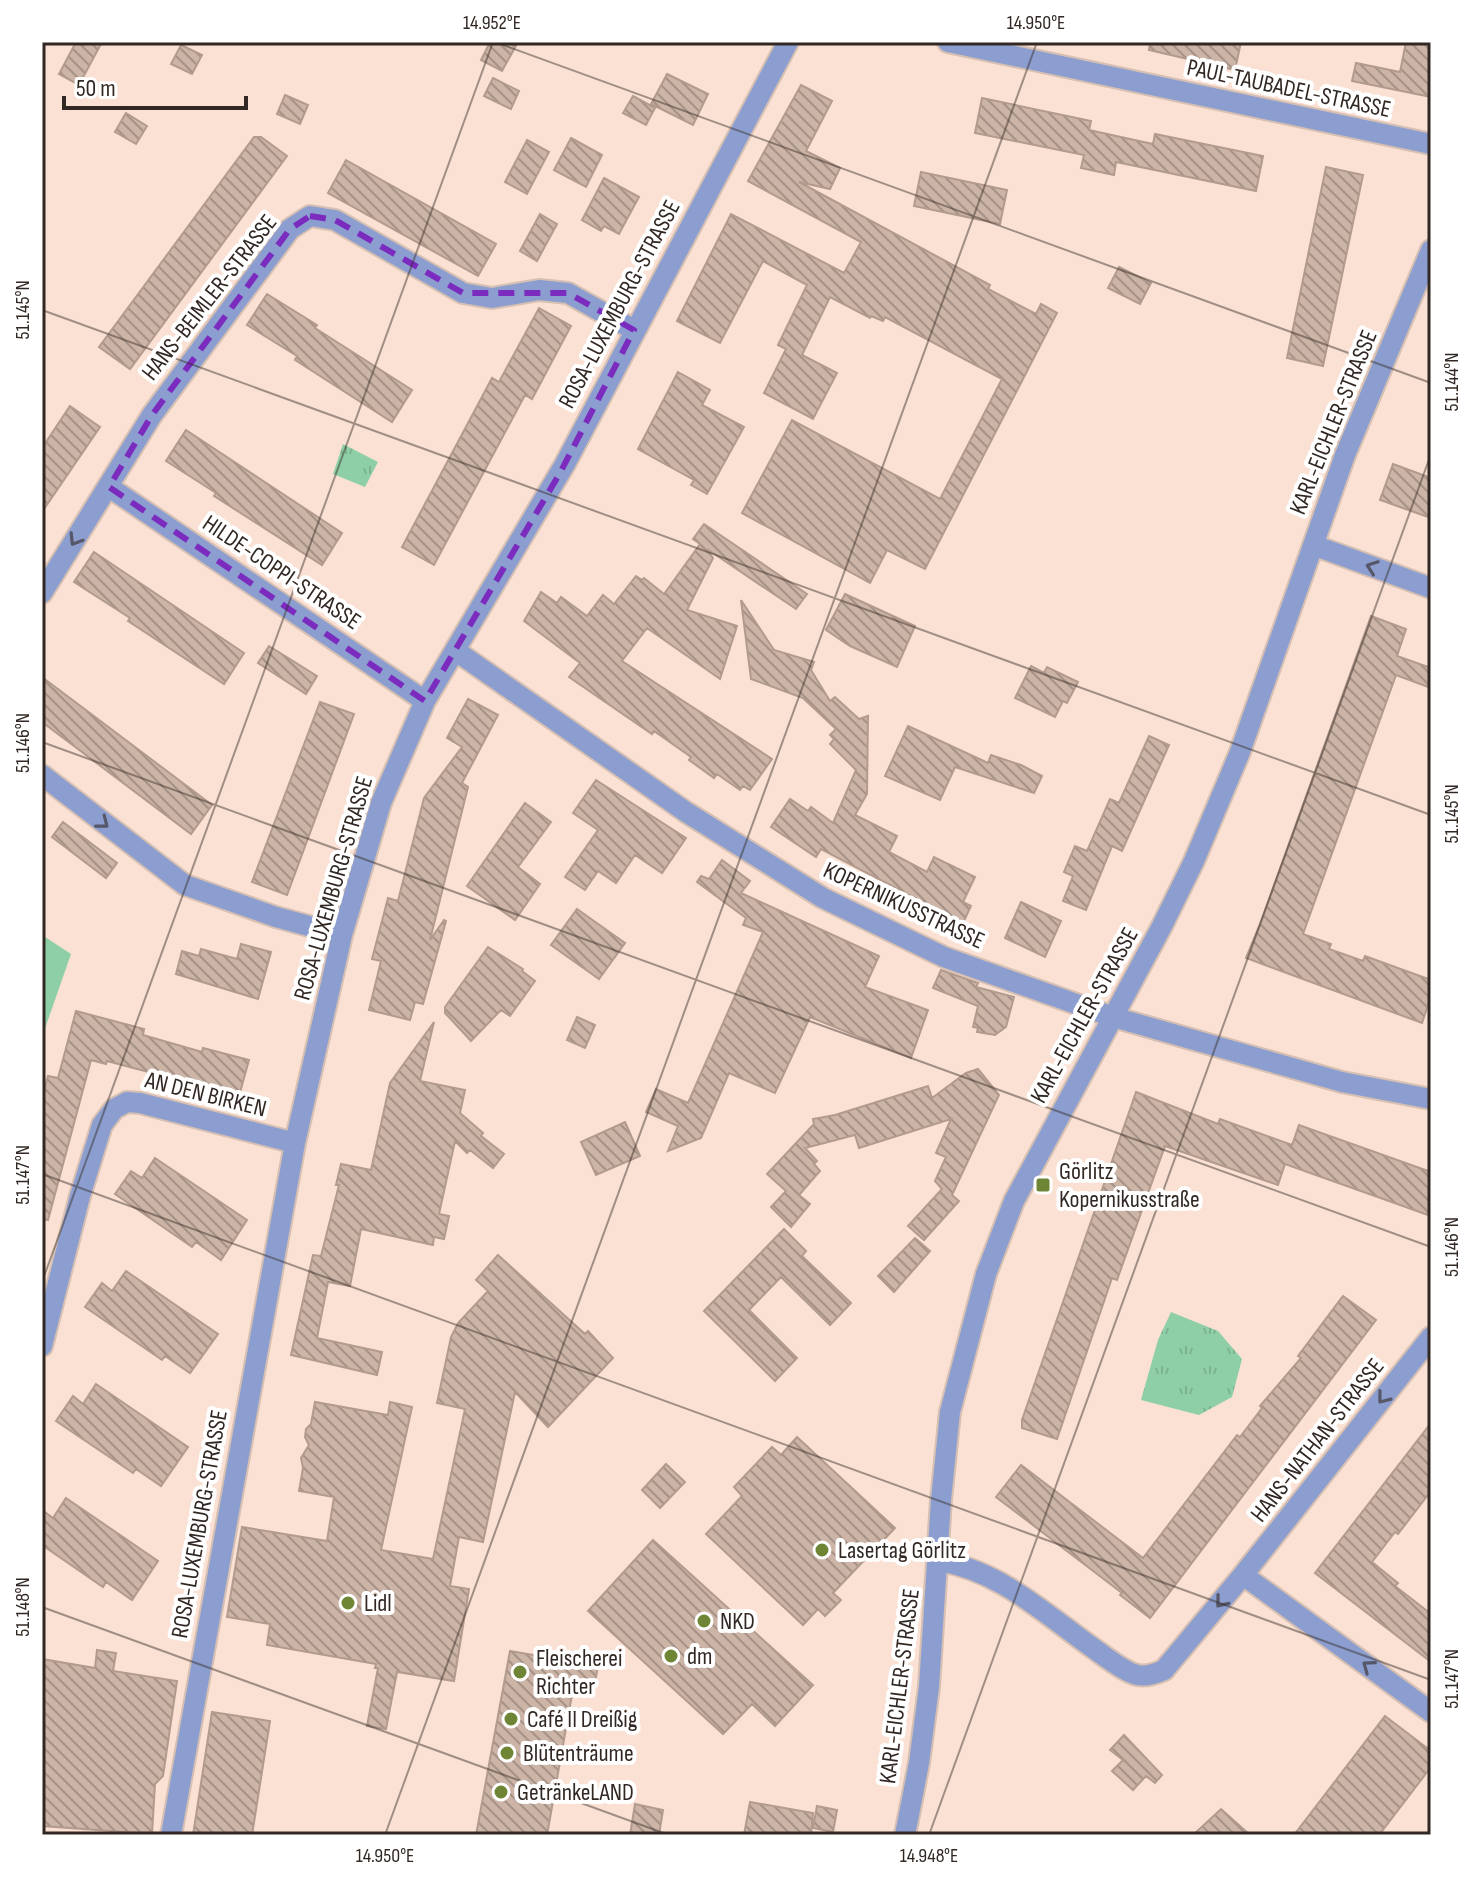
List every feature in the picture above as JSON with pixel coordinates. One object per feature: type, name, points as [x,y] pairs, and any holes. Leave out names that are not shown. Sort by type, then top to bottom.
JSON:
[{"type":"street","name":"ROSA-LUXEMBURG-STRASSE","points":[[171,1835],[295,1143],[342,935],[381,803],[425,701],[565,464],[788,42]]},
{"type":"street","name":"PAUL-TAUBADEL-STRASSE","points":[[948,42],[1431,144]]},
{"type":"street","name":"HANS-BEIMLER-STRASSE","points":[[42,593],[152,415],[290,229],[310,216],[335,220],[463,293],[492,298],[539,290],[568,293],[634,330]]},
{"type":"street","name":"KARL-EICHLER-STRASSE","points":[[905,1835],[929,1687],[950,1412],[986,1274],[1014,1201],[1162,926],[1228,781],[1345,455],[1431,250]]},
{"type":"street","name":"HILDE-COPPI-STRASSE","points":[[109,487],[425,701]]},
{"type":"street","points":[[1313,545],[1431,588]]},
{"type":"street","name":"KOPERNIKUSSTRASSE","points":[[456,651],[686,812],[823,898],[944,957],[1113,1017],[1342,1082],[1431,1099]]},
{"type":"street","points":[[42,775],[185,885],[276,917],[342,935]]},
{"type":"street","name":"AN DEN BIRKEN","points":[[42,1346],[80,1196],[102,1125],[114,1109],[127,1102],[140,1103],[295,1143]]},
{"type":"street","name":"HANS-NATHAN-STRASSE","points":[[939,1561],[965,1565],[997,1579],[1112,1662],[1136,1675],[1155,1675],[1164,1670],[1243,1575],[1431,1337]]},
{"type":"street","points":[[1243,1575],[1431,1712]]},
{"type":"highlighted area","points":[[310,216],[335,220],[463,293],[568,293],[634,330],[560,473],[425,701],[109,487],[152,415],[290,229]]},
{"type":"green space","points":[[343,444],[378,462],[365,487],[333,474]]},
{"type":"green space","points":[[42,935],[71,954],[42,1037]]},
{"type":"green space","points":[[1171,1312],[1218,1331],[1242,1359],[1232,1397],[1199,1415],[1141,1400],[1158,1340]]},
{"type":"building","points":[[76,42],[102,42],[79,85],[59,74]]},
{"type":"building","points":[[490,42],[518,42],[502,71],[481,60]]},
{"type":"building","points":[[1150,42],[1241,42],[1235,70],[1149,50]]},
{"type":"building","points":[[1406,42],[1431,42],[1431,97],[1352,81],[1356,63],[1400,72]]},
{"type":"building","points":[[181,45],[202,55],[192,74],[171,64]]},
{"type":"building","points":[[667,74],[708,94],[693,125],[651,104]]},
{"type":"building","points":[[493,78],[519,91],[511,109],[484,96]]},
{"type":"building","points":[[801,85],[832,101],[806,151],[840,168],[830,189],[799,182],[990,285],[988,289],[1036,314],[1041,304],[1057,313],[925,569],[887,550],[870,583],[742,513],[792,420],[940,499],[1002,379],[885,317],[883,321],[870,318],[830,297],[802,355],[837,373],[813,419],[764,393],[786,349],[778,345],[807,285],[763,261],[720,343],[677,321],[731,214],[844,273],[861,242],[748,181]]},
{"type":"building","points":[[285,95],[308,105],[300,124],[277,114]]},
{"type":"building","points":[[633,96],[655,108],[646,125],[623,113]]},
{"type":"building","points":[[982,98],[1091,121],[1089,130],[1153,144],[1155,134],[1263,156],[1256,191],[1116,162],[1114,175],[1081,168],[1084,155],[975,133]]},
{"type":"building","points":[[126,113],[147,126],[136,144],[115,132]]},
{"type":"building","points":[[254,137],[261,137],[287,156],[130,369],[99,347]]},
{"type":"building","points":[[571,138],[602,155],[586,187],[554,170]]},
{"type":"building","points":[[527,140],[549,152],[527,194],[505,182]]},
{"type":"building","points":[[346,160],[496,244],[478,276],[328,193]]},
{"type":"building","points":[[1326,167],[1363,175],[1323,366],[1287,358]]},
{"type":"building","points":[[921,172],[1007,190],[1000,224],[914,206]]},
{"type":"building","points":[[604,178],[639,197],[619,234],[604,226],[601,231],[582,220]]},
{"type":"building","points":[[540,214],[557,224],[537,261],[520,251]]},
{"type":"building","points":[[1119,267],[1151,283],[1140,304],[1108,288]]},
{"type":"building","points":[[267,294],[412,390],[392,422],[295,360],[297,356],[247,325]]},
{"type":"building","points":[[539,308],[571,326],[532,399],[525,395],[434,565],[402,547],[492,378],[499,382]]},
{"type":"building","points":[[678,372],[710,390],[702,405],[744,427],[707,494],[691,485],[694,480],[638,449]]},
{"type":"building","points":[[70,406],[100,427],[42,512],[42,448]]},
{"type":"building","points":[[186,430],[342,533],[322,565],[214,496],[216,493],[166,461]]},
{"type":"building","points":[[1393,464],[1431,478],[1431,518],[1380,500]]},
{"type":"building","points":[[704,524],[807,594],[796,609],[707,549],[713,558],[687,610],[737,626],[720,679],[647,628],[622,661],[772,759],[750,790],[743,786],[740,790],[717,774],[714,778],[654,731],[652,734],[569,677],[580,663],[524,621],[541,592],[557,603],[561,597],[587,616],[603,595],[614,604],[636,576],[642,580],[644,578],[664,594],[700,544],[693,539]]},
{"type":"building","points":[[94,552],[244,653],[224,684],[74,582]]},
{"type":"building","points":[[845,594],[915,626],[897,667],[850,646],[826,630]]},
{"type":"building","points":[[741,600],[774,650],[814,662],[811,670],[830,701],[835,697],[859,719],[868,716],[867,794],[855,815],[897,836],[889,852],[927,872],[934,857],[975,877],[963,902],[971,906],[963,923],[821,849],[816,857],[771,827],[790,799],[808,811],[811,807],[833,823],[856,770],[830,744],[834,739],[830,735],[836,729],[803,698],[751,679]]},
{"type":"building","points":[[1371,616],[1406,629],[1397,656],[1431,668],[1431,688],[1396,675],[1303,934],[1331,944],[1329,949],[1363,961],[1365,956],[1431,980],[1431,996],[1422,1023],[1246,958]]},
{"type":"building","points":[[269,646],[317,676],[306,694],[258,663]]},
{"type":"building","points":[[1031,666],[1044,673],[1047,667],[1078,682],[1055,717],[1015,698]]},
{"type":"building","points":[[42,677],[212,805],[191,834],[42,722]]},
{"type":"building","points":[[468,699],[498,715],[462,783],[468,787],[430,940],[446,921],[423,1004],[415,1002],[410,1020],[369,1010],[381,961],[372,959],[388,898],[398,901],[424,798],[462,747],[447,738]]},
{"type":"building","points":[[320,702],[354,714],[287,895],[252,882]]},
{"type":"building","points":[[908,726],[988,763],[991,755],[1042,776],[1034,793],[955,767],[940,800],[885,776]]},
{"type":"building","points":[[1149,736],[1169,745],[1122,851],[1112,846],[1086,910],[1063,901],[1073,876],[1064,872],[1075,846],[1087,851],[1110,799],[1119,803]]},
{"type":"building","points":[[596,780],[686,838],[662,873],[635,855],[616,883],[598,871],[585,890],[565,877],[598,830],[573,813]]},
{"type":"building","points":[[525,803],[551,822],[518,867],[540,884],[515,920],[467,886]]},
{"type":"building","points":[[63,822],[117,863],[106,878],[52,837]]},
{"type":"building","points":[[722,860],[750,881],[741,893],[879,956],[865,987],[928,1010],[911,1058],[810,1017],[775,1093],[729,1073],[701,1138],[668,1151],[678,1126],[646,1112],[656,1089],[688,1103],[763,932],[743,925],[746,918],[697,882],[701,876],[709,879]]},
{"type":"building","points":[[1021,902],[1061,921],[1045,957],[1005,938]]},
{"type":"building","points":[[577,909],[625,943],[599,979],[551,945]]},
{"type":"building","points":[[241,944],[271,952],[258,999],[176,974],[182,951],[199,956],[201,949],[237,959]]},
{"type":"building","points":[[488,947],[523,969],[535,981],[510,1016],[501,1010],[471,1041],[445,1013],[445,1007]]},
{"type":"building","points":[[941,970],[978,983],[976,987],[1014,997],[1006,1027],[995,1035],[977,1032],[978,1028],[973,1027],[978,1006],[933,988]]},
{"type":"building","points":[[76,1011],[144,1029],[143,1035],[202,1052],[203,1048],[249,1060],[239,1096],[107,1061],[106,1064],[91,1060],[48,1220],[42,1219],[42,1098],[48,1076],[58,1078]]},
{"type":"building","points":[[577,1017],[595,1025],[585,1048],[567,1040]]},
{"type":"building","points":[[434,1022],[420,1081],[465,1090],[460,1113],[483,1133],[481,1136],[504,1154],[493,1168],[470,1150],[467,1153],[455,1141],[439,1214],[449,1216],[444,1239],[434,1237],[433,1245],[361,1229],[350,1286],[328,1282],[317,1338],[382,1352],[377,1375],[291,1355],[313,1255],[321,1256],[339,1185],[336,1185],[341,1164],[371,1170],[390,1083]]},
{"type":"building","points":[[978,1069],[999,1095],[952,1195],[959,1201],[924,1240],[908,1226],[942,1189],[935,1181],[946,1157],[936,1153],[951,1119],[859,1148],[855,1135],[805,1148],[817,1161],[814,1164],[820,1171],[799,1195],[810,1204],[791,1227],[771,1207],[786,1191],[767,1174],[814,1124],[813,1119],[928,1086],[932,1098],[966,1073]]},
{"type":"building","points":[[1136,1092],[1218,1124],[1220,1119],[1292,1145],[1299,1125],[1431,1172],[1431,1216],[1285,1164],[1278,1185],[1165,1146],[1117,1280],[1112,1278],[1057,1439],[1022,1428],[1022,1420]]},
{"type":"building","points":[[625,1122],[640,1156],[596,1175],[581,1142]]},
{"type":"building","points":[[155,1158],[247,1220],[221,1260],[196,1242],[192,1247],[115,1194],[131,1171],[142,1178]]},
{"type":"building","points":[[784,1229],[806,1251],[802,1256],[851,1303],[830,1325],[781,1277],[749,1310],[797,1358],[775,1381],[704,1311]]},
{"type":"building","points":[[915,1238],[930,1251],[894,1292],[878,1276]]},
{"type":"building","points":[[498,1255],[585,1334],[588,1331],[613,1358],[548,1427],[515,1392],[483,1542],[459,1537],[450,1586],[469,1589],[454,1681],[397,1672],[386,1729],[367,1726],[378,1668],[375,1668],[376,1664],[267,1645],[270,1624],[227,1617],[242,1527],[327,1541],[334,1497],[299,1491],[303,1468],[301,1458],[309,1445],[305,1437],[306,1429],[311,1424],[315,1402],[388,1415],[390,1402],[412,1407],[381,1550],[433,1559],[465,1409],[437,1403],[451,1337],[458,1323],[488,1291],[476,1280]]},
{"type":"building","points":[[126,1271],[218,1334],[190,1373],[165,1356],[162,1360],[85,1307],[102,1283],[112,1291]]},
{"type":"building","points":[[1343,1296],[1376,1320],[1150,1618],[996,1497],[1021,1465],[1143,1558],[1237,1435],[1240,1437],[1262,1408],[1260,1406],[1301,1358],[1298,1356]]},
{"type":"building","points":[[96,1384],[188,1447],[161,1486],[136,1469],[133,1473],[56,1421],[73,1396],[83,1404]]},
{"type":"building","points":[[1431,1423],[1431,1491],[1372,1562],[1398,1583],[1395,1586],[1431,1614],[1431,1662],[1315,1573]]},
{"type":"building","points":[[797,1437],[895,1528],[833,1593],[841,1600],[825,1616],[818,1609],[803,1625],[706,1534],[742,1496],[734,1487],[772,1447],[781,1455]]},
{"type":"building","points":[[666,1464],[685,1482],[660,1508],[642,1490]]},
{"type":"building","points":[[66,1498],[158,1561],[132,1600],[106,1582],[103,1587],[42,1545],[42,1510],[53,1518]]},
{"type":"building","points":[[653,1540],[813,1685],[775,1726],[752,1704],[723,1734],[588,1611]]},
{"type":"building","points":[[97,1650],[116,1653],[113,1671],[177,1681],[163,1776],[155,1784],[152,1834],[42,1826],[42,1659],[95,1668]]},
{"type":"building","points":[[510,1651],[598,1666],[593,1693],[573,1689],[547,1835],[476,1835]]},
{"type":"building","points":[[212,1712],[270,1721],[252,1835],[193,1835]]},
{"type":"building","points":[[1385,1716],[1431,1751],[1431,1767],[1379,1835],[1294,1835]]},
{"type":"building","points":[[1124,1735],[1162,1775],[1155,1783],[1146,1776],[1133,1790],[1112,1771],[1123,1760],[1110,1750]]},
{"type":"building","points":[[750,1802],[813,1813],[811,1835],[744,1835]]},
{"type":"building","points":[[635,1804],[663,1810],[659,1835],[630,1835]]},
{"type":"building","points":[[817,1806],[837,1810],[833,1832],[813,1828]]},
{"type":"building","points":[[1221,1809],[1250,1835],[1193,1835]]},
{"type":"place","name":"Görlitz Kopernikusstraße","points":[[1043,1185]]},
{"type":"place","name":"Lasertag Görlitz","points":[[822,1550]]},
{"type":"place","name":"Lidl","points":[[348,1603]]},
{"type":"place","name":"NKD","points":[[704,1621]]},
{"type":"place","name":"dm","points":[[671,1656]]},
{"type":"place","name":"Fleischerei Richter","points":[[520,1672]]},
{"type":"place","name":"Café II Dreißig","points":[[511,1719]]},
{"type":"place","name":"Blütenträume","points":[[507,1753]]},
{"type":"place","name":"GetränkeLAND","points":[[501,1792]]}]
